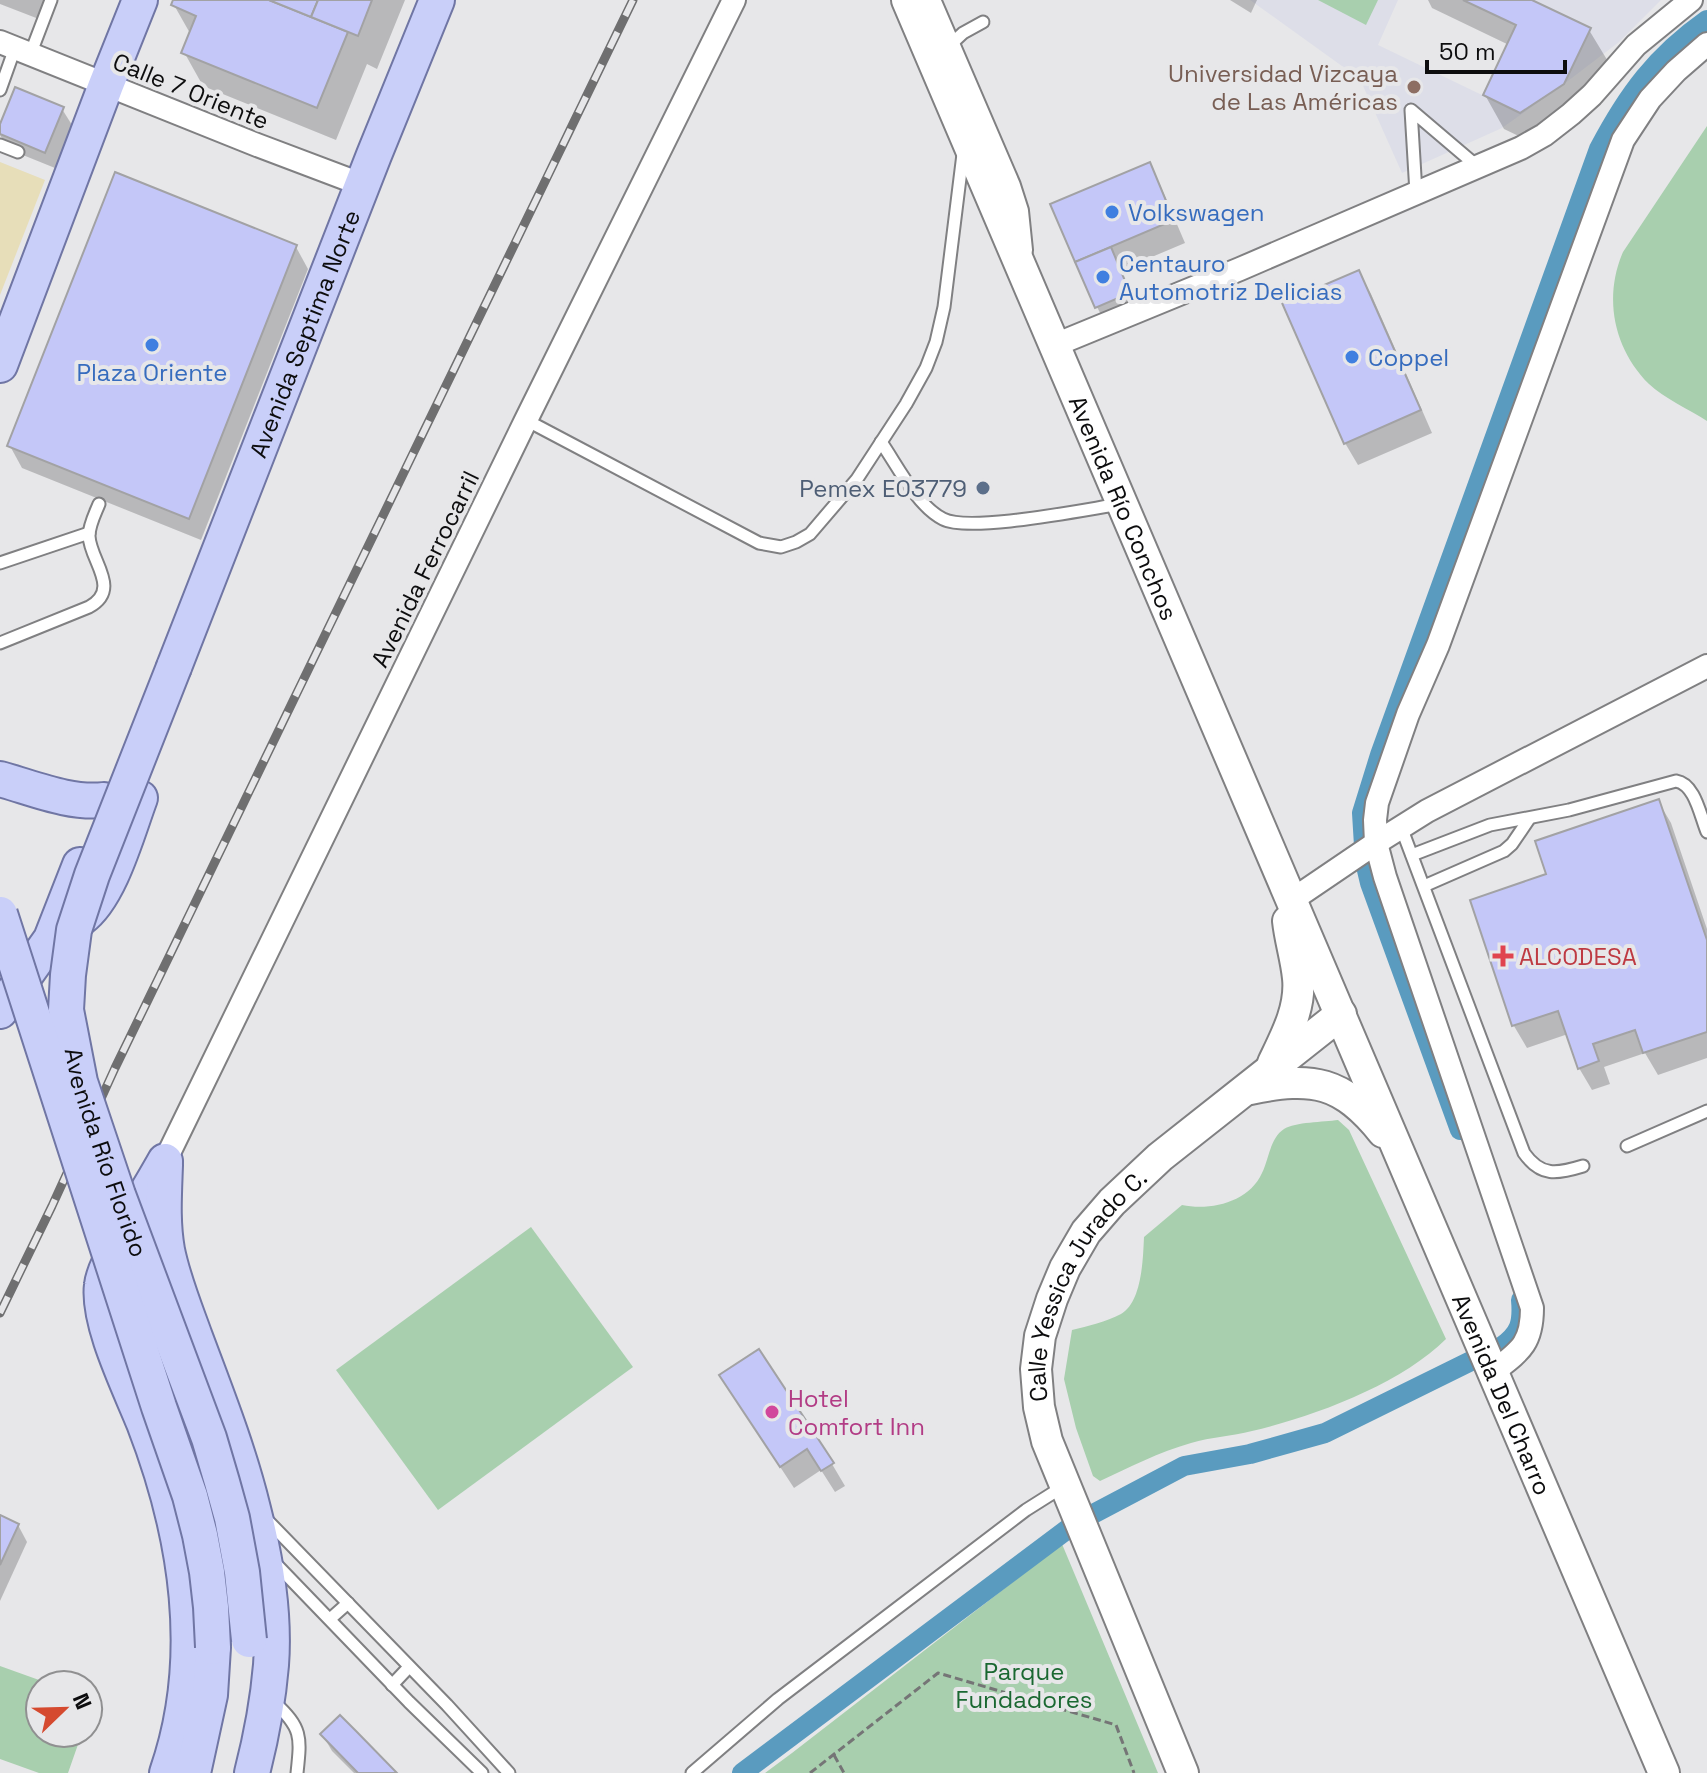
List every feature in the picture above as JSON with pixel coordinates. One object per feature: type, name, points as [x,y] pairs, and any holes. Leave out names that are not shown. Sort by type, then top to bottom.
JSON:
[{"type":"main road","points":[[0,365],[140,0]]},
{"type":"main road","name":"Avenida Septima Norte","points":[[174,667],[437,0]]},
{"type":"main road","name":"Avenida Río Conchos","points":[[907,0],[1341,1014]]},
{"type":"main road","points":[[2,1008],[51,939],[168,642],[200,600]]},
{"type":"main road","points":[[0,938],[51,939],[92,909],[105,887],[195,648],[200,626],[200,600]]},
{"type":"main road","name":"Avenida Río Florido","points":[[174,667],[92,875],[74,930],[66,1010],[80,1082],[118,1195],[209,1438],[232,1518],[242,1572],[249,1640],[248,1684],[241,1739],[232,1773]]},
{"type":"main road","points":[[0,779],[64,797],[104,800]]},
{"type":"main road","points":[[1268,1071],[1289,1027],[1298,993],[1287,888]]},
{"type":"main road","name":"Avenida Río Florido","points":[[0,914],[190,1496],[200,1535],[207,1572],[213,1647],[210,1695],[193,1773]]},
{"type":"main road","name":"Avenida Del Charro","points":[[1341,1014],[1664,1773]]},
{"type":"main road","name":"Calle Yessica Jurado C.","points":[[1183,1773],[1047,1441],[1039,1407],[1036,1369],[1040,1336],[1065,1268],[1086,1232],[1112,1202],[1160,1157],[1341,1014]]},
{"type":"main road","points":[[1244,1090],[1299,1082],[1332,1088],[1370,1116],[1399,1151]]},
{"type":"main road","points":[[165,1161],[164,1227],[168,1255],[253,1507],[268,1581],[271,1664],[252,1773]]},
{"type":"main road","points":[[165,1161],[119,1241],[102,1283],[103,1315],[154,1449],[181,1547],[189,1648],[185,1686],[167,1773]]},
{"type":"main road","points":[[111,1338],[120,1304],[132,1287],[140,1283],[156,1283],[180,1296]]},
{"type":"street","name":"Avenida Ferrocarril","points":[[165,1161],[734,0]]},
{"type":"street","points":[[929,0],[1009,186],[1017,211],[1022,267]]},
{"type":"street","points":[[1055,345],[1416,194],[1544,135],[1592,95],[1636,45],[1691,0]]},
{"type":"street","points":[[1493,1372],[1524,1345],[1529,1335],[1532,1308],[1394,906],[1369,847],[1382,785],[1438,645],[1623,140],[1650,99],[1707,44]]},
{"type":"street","name":"Calle 7 Oriente","points":[[15,48],[363,185]]},
{"type":"street","points":[[1287,888],[1369,847],[1471,787],[1707,666]]},
{"type":"lane","points":[[0,90],[15,48],[51,0]]},
{"type":"lane","points":[[949,46],[963,33],[983,22]]},
{"type":"lane","points":[[1416,194],[1411,110],[1478,167]]},
{"type":"lane","points":[[526,420],[759,543],[781,547],[810,534],[857,479],[920,380],[936,342],[944,307],[965,135]]},
{"type":"lane","points":[[0,145],[18,152]]},
{"type":"lane","points":[[881,442],[920,500],[942,519],[951,522],[1016,519],[1122,503]]},
{"type":"lane","points":[[0,643],[98,602],[102,597],[104,582],[89,533],[99,504]]},
{"type":"lane","points":[[0,563],[89,533]]},
{"type":"lane","points":[[1412,855],[1505,822],[1529,819],[1676,781],[1690,789],[1707,832]]},
{"type":"lane","points":[[1424,886],[1504,851],[1529,819]]},
{"type":"lane","points":[[1401,826],[1524,1153],[1533,1165],[1542,1170],[1556,1172],[1583,1166]]},
{"type":"lane","points":[[1627,1146],[1707,1111]]},
{"type":"lane","points":[[253,1507],[509,1773]]},
{"type":"lane","points":[[692,1773],[778,1699],[1026,1510],[1074,1510]]},
{"type":"lane","points":[[262,1549],[392,1685],[482,1773]]},
{"type":"lane","points":[[330,1619],[348,1603]]},
{"type":"lane","points":[[392,1685],[409,1667]]},
{"type":"lane","points":[[267,1697],[289,1717],[295,1727],[300,1745],[297,1773]]},
{"type":"lane","points":[[457,1749],[473,1733]]},
{"type":"path","points":[[810,1773],[938,1673],[1116,1725],[1134,1773]]},
{"type":"path","points":[[834,1755],[844,1773]]},
{"type":"shaded area","name":"Universidad Vizcaya de Las Américas","points":[[1250,0],[1398,0],[1378,45],[1482,95],[1516,26],[1463,0],[1661,0],[1619,42],[1502,128],[1402,173],[1360,79]]},
{"type":"green space","points":[[1318,0],[1378,0],[1366,25]]},
{"type":"green space","points":[[1707,126],[1707,421],[1655,389],[1637,370],[1620,339],[1613,305],[1617,269],[1623,252]]},
{"type":"green space","points":[[1338,1120],[1349,1130],[1446,1339],[1405,1370],[1355,1397],[1276,1425],[1179,1447],[1100,1481],[1093,1476],[1076,1428],[1064,1379],[1072,1330],[1097,1324],[1128,1308],[1140,1279],[1144,1237],[1182,1205],[1205,1207],[1239,1197],[1256,1183],[1273,1143],[1284,1129]]},
{"type":"green space","points":[[531,1227],[633,1367],[438,1510],[336,1370]]},
{"type":"green space","name":"Parque Fundadores","points":[[1062,1544],[1158,1773],[765,1773],[792,1753]]},
{"type":"green space","points":[[0,1666],[24,1675],[24,1749],[76,1749],[68,1773],[39,1773],[0,1759]]},
{"type":"sand","points":[[0,162],[45,180],[0,295]]},
{"type":"building","points":[[173,0],[269,0],[348,32],[317,108],[181,53],[196,16],[171,5]]},
{"type":"building","points":[[269,0],[318,0],[311,17]]},
{"type":"building","points":[[318,0],[372,0],[358,36],[311,17]]},
{"type":"building","points":[[1463,0],[1532,0],[1591,28],[1564,84],[1520,113],[1483,95],[1516,25]]},
{"type":"building","points":[[15,87],[64,107],[45,153],[0,134],[0,124]]},
{"type":"building","name":"Volkswagen","points":[[1150,162],[1174,220],[1075,262],[1050,204]]},
{"type":"building","name":"Plaza Oriente","points":[[115,172],[297,245],[189,519],[7,446]]},
{"type":"building","name":"Centauro Automotriz Delicias","points":[[1111,247],[1130,293],[1095,308],[1075,262]]},
{"type":"building","name":"Coppel","points":[[1359,270],[1421,410],[1344,444],[1282,303]]},
{"type":"building","name":"ALCODESA","points":[[1659,799],[1707,940],[1707,1032],[1643,1053],[1635,1030],[1593,1044],[1599,1061],[1578,1069],[1558,1011],[1512,1026],[1470,900],[1546,874],[1535,841]]},
{"type":"building","name":"Hotel Comfort Inn","points":[[759,1349],[834,1463],[821,1471],[807,1449],[780,1467],[719,1375]]},
{"type":"building","points":[[0,1515],[19,1524],[0,1565]]},
{"type":"building","points":[[340,1715],[397,1773],[358,1773],[320,1734]]},
{"type":"waterway","points":[[1460,1130],[1370,883],[1365,862],[1362,813],[1380,755],[1599,149],[1645,77],[1707,20]]},
{"type":"waterway","points":[[1501,1347],[1519,1327],[1521,1300]]},
{"type":"waterway","points":[[742,1773],[1069,1528],[1093,1514],[1184,1466],[1250,1454],[1325,1433],[1471,1361]]},
{"type":"railway","points":[[0,1313],[115,1068],[633,0]]},
{"type":"place","name":"Universidad Vizcaya de Las Américas","points":[[1414,87]]},
{"type":"place","name":"Volkswagen","points":[[1112,212]]},
{"type":"place","name":"Centauro Automotriz Delicias","points":[[1103,277]]},
{"type":"place","name":"Plaza Oriente","points":[[152,345]]},
{"type":"place","name":"Coppel","points":[[1352,357]]},
{"type":"place","name":"Pemex E03779","points":[[983,488]]},
{"type":"place","name":"ALCODESA","points":[[1503,956]]},
{"type":"place","name":"Hotel Comfort Inn","points":[[772,1412]]}]
